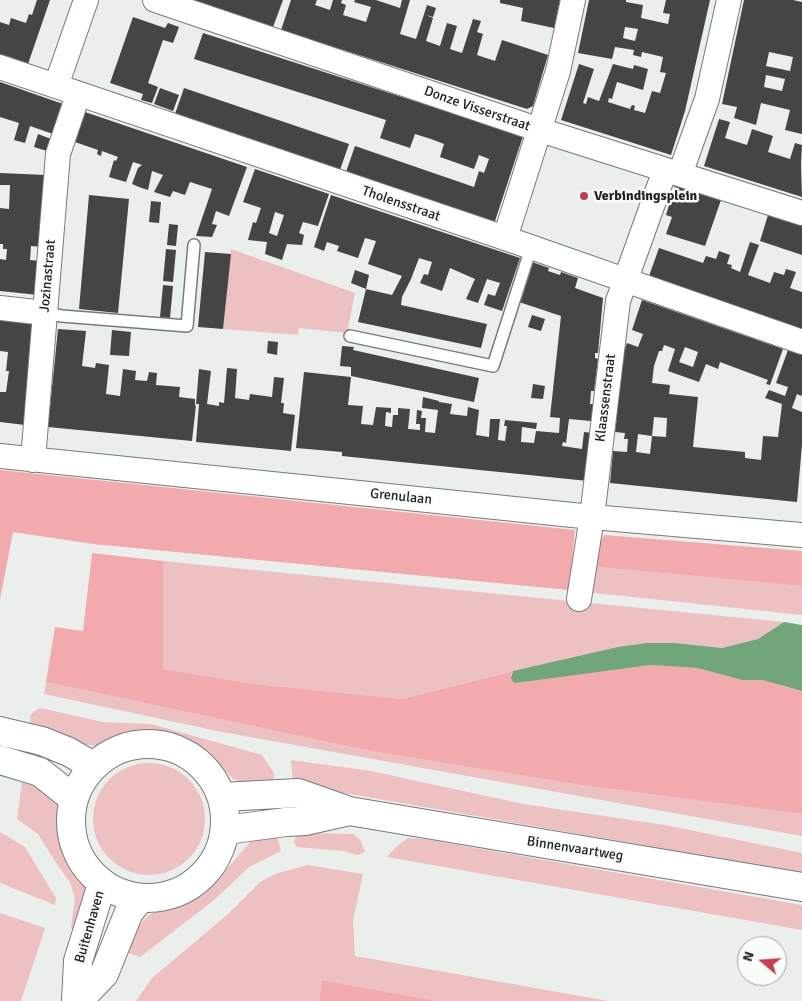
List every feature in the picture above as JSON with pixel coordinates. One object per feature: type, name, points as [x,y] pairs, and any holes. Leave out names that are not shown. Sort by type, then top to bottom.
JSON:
[{"type":"main road","points":[[0,731],[42,741],[69,752],[93,766]]},
{"type":"main road","points":[[147,743],[167,745],[185,752],[202,764],[214,779],[222,797],[226,813],[226,830],[222,846],[214,862],[203,876],[190,887],[174,894],[158,898],[140,898],[120,894],[102,884],[88,870],[78,854],[72,837],[70,818],[74,799],[81,781],[93,766],[109,754],[127,746],[147,743]]},
{"type":"main road","points":[[0,760],[40,772],[74,799]]},
{"type":"main road","name":"Binnenvaartweg","points":[[222,797],[298,793],[349,811],[802,887]]},
{"type":"main road","name":"Binnenvaartweg","points":[[226,830],[305,821],[349,811]]},
{"type":"main road","name":"Buitenhaven","points":[[77,1001],[78,961],[102,884]]},
{"type":"main road","name":"Buitenhaven","points":[[77,1001],[104,974],[129,912],[140,898]]},
{"type":"street","points":[[56,86],[86,0]]},
{"type":"street","name":"Donze Visserstraat","points":[[155,0],[540,130],[802,213]]},
{"type":"street","points":[[505,238],[558,71],[573,0]]},
{"type":"street","points":[[626,280],[672,172],[707,99],[729,0]]},
{"type":"street","name":"Tholensstraat","points":[[0,67],[78,95],[505,238],[802,342]]},
{"type":"street","name":"Jozinastraat","points":[[33,460],[58,154],[78,95]]},
{"type":"street","name":"Klaassenstraat","points":[[579,600],[592,517],[618,301],[626,280]]},
{"type":"street","points":[[0,308],[45,313]]},
{"type":"street","name":"Grenulaan","points":[[0,456],[592,517],[802,535]]},
{"type":"lane","points":[[45,313],[186,326],[194,245]]},
{"type":"lane","points":[[350,336],[493,366],[531,248]]},
{"type":"shaded area","points":[[231,249],[355,293],[347,333],[299,328],[298,335],[223,329]]},
{"type":"shaded area","points":[[0,470],[575,530],[569,590],[93,544],[13,532],[0,599]]},
{"type":"shaded area","points":[[604,535],[802,551],[802,586],[587,566]]},
{"type":"shaded area","points":[[92,553],[163,561],[163,669],[255,684],[402,699],[513,671],[511,675],[516,683],[651,665],[697,668],[742,680],[762,680],[802,691],[802,814],[580,785],[370,751],[46,682],[55,627],[83,631]]},
{"type":"shaded area","points":[[163,561],[784,622],[758,639],[722,648],[675,643],[647,643],[513,671],[402,699],[255,684],[163,669]]},
{"type":"shaded area","points":[[587,566],[802,586],[802,615],[585,592]]},
{"type":"shaded area","points":[[784,622],[802,625],[802,691],[762,680],[742,680],[697,668],[651,665],[516,683],[511,678],[513,671],[618,647],[647,643],[675,643],[722,648],[758,639]]},
{"type":"shaded area","points":[[46,682],[370,751],[580,785],[802,814],[802,836],[222,732],[44,694]]},
{"type":"shaded area","points":[[40,708],[103,722],[151,724],[262,755],[274,773],[273,787],[255,785],[233,779],[214,758],[196,743],[168,732],[148,731],[127,735],[100,747],[29,730],[31,714]]},
{"type":"shaded area","points":[[291,760],[371,771],[523,804],[665,825],[802,853],[802,873],[293,784]]},
{"type":"shaded area","points":[[149,763],[171,767],[189,779],[201,797],[205,819],[201,841],[189,859],[171,871],[149,875],[127,871],[109,859],[97,841],[93,819],[97,797],[109,779],[127,767]]},
{"type":"shaded area","points":[[23,775],[40,783],[57,803],[60,815],[60,837],[70,862],[82,878],[87,895],[80,933],[71,928],[75,898],[70,882],[38,834],[17,819]]},
{"type":"shaded area","points":[[0,832],[25,847],[56,898],[55,905],[0,883]]},
{"type":"shaded area","points":[[276,833],[281,851],[249,867],[213,901],[140,957],[123,951],[134,930],[149,915],[169,906],[193,900],[212,886],[251,841]]},
{"type":"shaded area","points":[[298,833],[354,834],[361,841],[365,852],[358,855],[343,851],[297,847],[294,842]]},
{"type":"shaded area","points":[[408,838],[424,839],[802,905],[802,930],[387,857]]},
{"type":"shaded area","points":[[307,865],[363,874],[353,920],[355,956],[608,1001],[437,1001],[322,980],[319,1001],[136,1001],[152,978],[227,915],[260,882],[275,874]]},
{"type":"shaded area","points":[[0,913],[45,928],[21,1001],[0,1001]]},
{"type":"shaded area","points":[[322,980],[437,1001],[319,1001]]},
{"type":"building","points":[[37,0],[50,0],[28,64],[0,54],[0,22],[9,25],[11,18],[26,23],[29,14],[32,15]]},
{"type":"building","points":[[193,0],[283,0],[273,27]]},
{"type":"building","points":[[291,0],[317,0],[315,5],[330,10],[333,0],[342,0],[341,3],[346,5],[343,15],[366,22],[371,7],[354,2],[355,0],[376,0],[400,8],[402,0],[410,0],[400,34],[416,39],[427,5],[436,8],[433,17],[426,15],[433,18],[426,41],[440,46],[447,23],[457,26],[450,49],[462,53],[473,19],[481,21],[477,32],[483,34],[477,55],[495,61],[502,40],[548,55],[533,106],[527,109],[281,30]]},
{"type":"building","points":[[500,0],[560,0],[554,28],[521,21],[523,8],[500,3]]},
{"type":"building","points":[[589,0],[626,0],[626,2],[643,5],[641,18],[668,24],[670,14],[663,13],[666,0],[710,0],[685,111],[671,155],[561,120],[579,64],[594,69],[583,103],[586,104],[588,97],[599,101],[613,64],[633,69],[634,65],[648,69],[643,90],[617,82],[612,99],[609,98],[608,102],[630,109],[632,105],[635,106],[634,110],[645,113],[652,91],[660,93],[666,73],[660,72],[663,57],[642,52],[641,57],[633,55],[634,50],[615,47],[612,59],[578,53]],"holes":[[[625,27],[638,29],[635,41],[623,38]]]},
{"type":"building","points":[[744,0],[793,0],[802,2],[802,134],[785,130],[790,110],[761,103],[756,125],[734,118],[737,107],[722,104]],"holes":[[[769,52],[793,57],[790,71],[766,66]],[[766,75],[785,79],[782,91],[764,87]]]},
{"type":"building","points":[[133,17],[165,28],[168,23],[179,27],[173,43],[163,40],[148,83],[158,87],[152,103],[141,100],[143,94],[110,83]]},
{"type":"building","points":[[203,33],[523,136],[495,221],[346,172],[355,146],[474,187],[479,171],[484,173],[489,159],[479,155],[474,169],[440,157],[444,144],[431,139],[415,134],[410,148],[380,138],[386,120],[194,59]]},
{"type":"building","points":[[0,82],[63,104],[53,134],[30,126],[25,143],[14,140],[19,123],[0,117]]},
{"type":"building","points":[[160,88],[179,95],[173,111],[154,104]]},
{"type":"building","points":[[184,88],[349,144],[340,170],[175,114]]},
{"type":"building","points":[[85,112],[247,167],[229,216],[216,211],[212,224],[217,225],[212,237],[196,236],[212,189],[190,182],[185,195],[173,191],[170,197],[154,192],[163,175],[152,171],[148,190],[139,187],[132,184],[138,168],[142,165],[133,162],[126,182],[109,177],[114,160],[116,161],[118,157],[102,151],[101,156],[97,154],[98,150],[75,142]]},
{"type":"building","points":[[719,119],[730,122],[725,138],[747,145],[752,129],[773,136],[768,152],[790,159],[795,143],[802,145],[802,197],[704,166]]},
{"type":"building","points":[[38,134],[51,139],[47,151],[34,147]]},
{"type":"building","points":[[255,169],[329,194],[318,226],[303,222],[299,233],[304,235],[302,245],[287,244],[282,260],[265,254],[267,242],[248,240],[253,222],[256,223],[261,208],[243,202]],"holes":[[[275,212],[284,215],[277,236],[269,233]]]},
{"type":"building","points":[[0,173],[46,175],[42,247],[31,246],[30,260],[41,261],[38,295],[0,291],[0,259],[6,260],[7,249],[3,249],[3,244],[0,244],[0,208],[9,209],[10,185],[0,185]]},
{"type":"building","points":[[675,185],[721,200],[705,246],[666,234],[672,217],[666,215]]},
{"type":"building","points":[[89,195],[129,199],[118,313],[79,309]]},
{"type":"building","points":[[331,195],[520,258],[502,311],[484,305],[488,294],[495,296],[500,283],[487,279],[478,303],[466,299],[475,279],[450,268],[442,291],[420,283],[424,274],[428,275],[432,262],[419,258],[402,297],[401,305],[487,324],[481,348],[358,322],[366,289],[392,295],[402,276],[368,264],[376,241],[365,238],[358,258],[337,251],[339,246],[327,242],[324,251],[314,247]]},
{"type":"building","points":[[151,201],[161,202],[159,223],[149,222]]},
{"type":"building","points":[[768,215],[802,226],[802,255],[760,241]]},
{"type":"building","points":[[169,224],[178,225],[176,246],[167,245]]},
{"type":"building","points":[[750,242],[759,245],[748,275],[770,283],[774,272],[784,275],[786,269],[796,272],[790,288],[802,292],[802,329],[649,276],[659,248],[703,263],[706,256],[716,259],[719,251],[730,255],[727,264],[732,265],[731,268],[740,272]]},
{"type":"building","points":[[166,249],[176,250],[173,282],[163,281]]},
{"type":"building","points":[[205,252],[231,254],[223,329],[198,327]]},
{"type":"building","points":[[532,262],[549,268],[548,271],[560,275],[561,272],[578,278],[575,288],[603,298],[598,353],[595,353],[595,358],[598,359],[594,391],[591,391],[590,404],[593,404],[591,421],[569,419],[566,443],[563,442],[562,446],[582,449],[584,432],[593,433],[588,481],[342,456],[342,452],[296,448],[304,372],[351,377],[348,405],[363,406],[361,424],[373,425],[376,407],[391,408],[391,413],[386,412],[385,426],[392,427],[393,415],[398,415],[398,408],[410,409],[408,429],[420,430],[420,424],[416,424],[417,410],[422,411],[421,418],[426,418],[425,432],[435,433],[438,410],[422,408],[423,397],[452,404],[450,414],[467,416],[468,407],[479,410],[476,435],[489,437],[490,419],[500,419],[498,440],[505,441],[507,426],[504,426],[505,420],[537,423],[536,429],[522,427],[521,442],[534,443],[536,431],[559,433],[560,418],[550,417],[561,316],[519,302]]},
{"type":"building","points":[[355,270],[369,275],[366,289],[351,283]]},
{"type":"building","points":[[163,285],[173,286],[170,318],[160,317]]},
{"type":"building","points":[[642,300],[783,349],[770,385],[766,384],[768,380],[720,362],[718,369],[706,364],[699,382],[668,371],[675,349],[664,345],[662,351],[659,351],[654,366],[652,383],[670,385],[669,394],[698,397],[693,447],[745,452],[745,458],[761,460],[763,436],[778,437],[782,404],[765,398],[769,390],[785,396],[788,387],[776,383],[788,350],[802,355],[802,394],[801,396],[797,394],[792,408],[802,412],[802,445],[797,502],[610,483],[613,451],[627,452],[628,439],[624,439],[625,433],[615,432],[624,352],[627,343],[638,347],[643,334],[632,330]],"holes":[[[685,347],[698,352],[693,367],[679,362]],[[654,417],[667,418],[666,437],[652,436]],[[638,434],[652,436],[650,454],[636,452]]]},
{"type":"building","points":[[532,315],[545,319],[541,331],[528,327]]},
{"type":"building","points":[[0,318],[34,322],[25,425],[0,422],[0,392],[6,392],[9,371],[6,371],[8,352],[0,351]]},
{"type":"building","points":[[58,329],[86,331],[82,366],[95,368],[96,363],[109,365],[106,394],[120,396],[123,369],[136,371],[135,380],[147,381],[149,372],[157,373],[156,385],[180,387],[179,397],[195,399],[192,441],[48,427]]},
{"type":"building","points":[[112,330],[131,332],[129,356],[110,355]]},
{"type":"building","points":[[268,341],[278,342],[277,355],[267,353]]},
{"type":"building","points":[[342,346],[354,347],[353,350],[479,378],[474,402],[351,376],[351,367],[340,366]]},
{"type":"building","points":[[227,368],[237,369],[235,398],[249,400],[250,394],[272,397],[274,377],[284,378],[281,403],[284,403],[283,413],[295,415],[291,451],[196,442],[199,404],[196,404],[199,369],[211,371],[207,404],[219,406],[219,402],[224,403]]},
{"type":"building","points":[[533,384],[545,386],[543,399],[531,398]]},
{"type":"place","name":"Verbindingsplein","points":[[584,196]]}]
